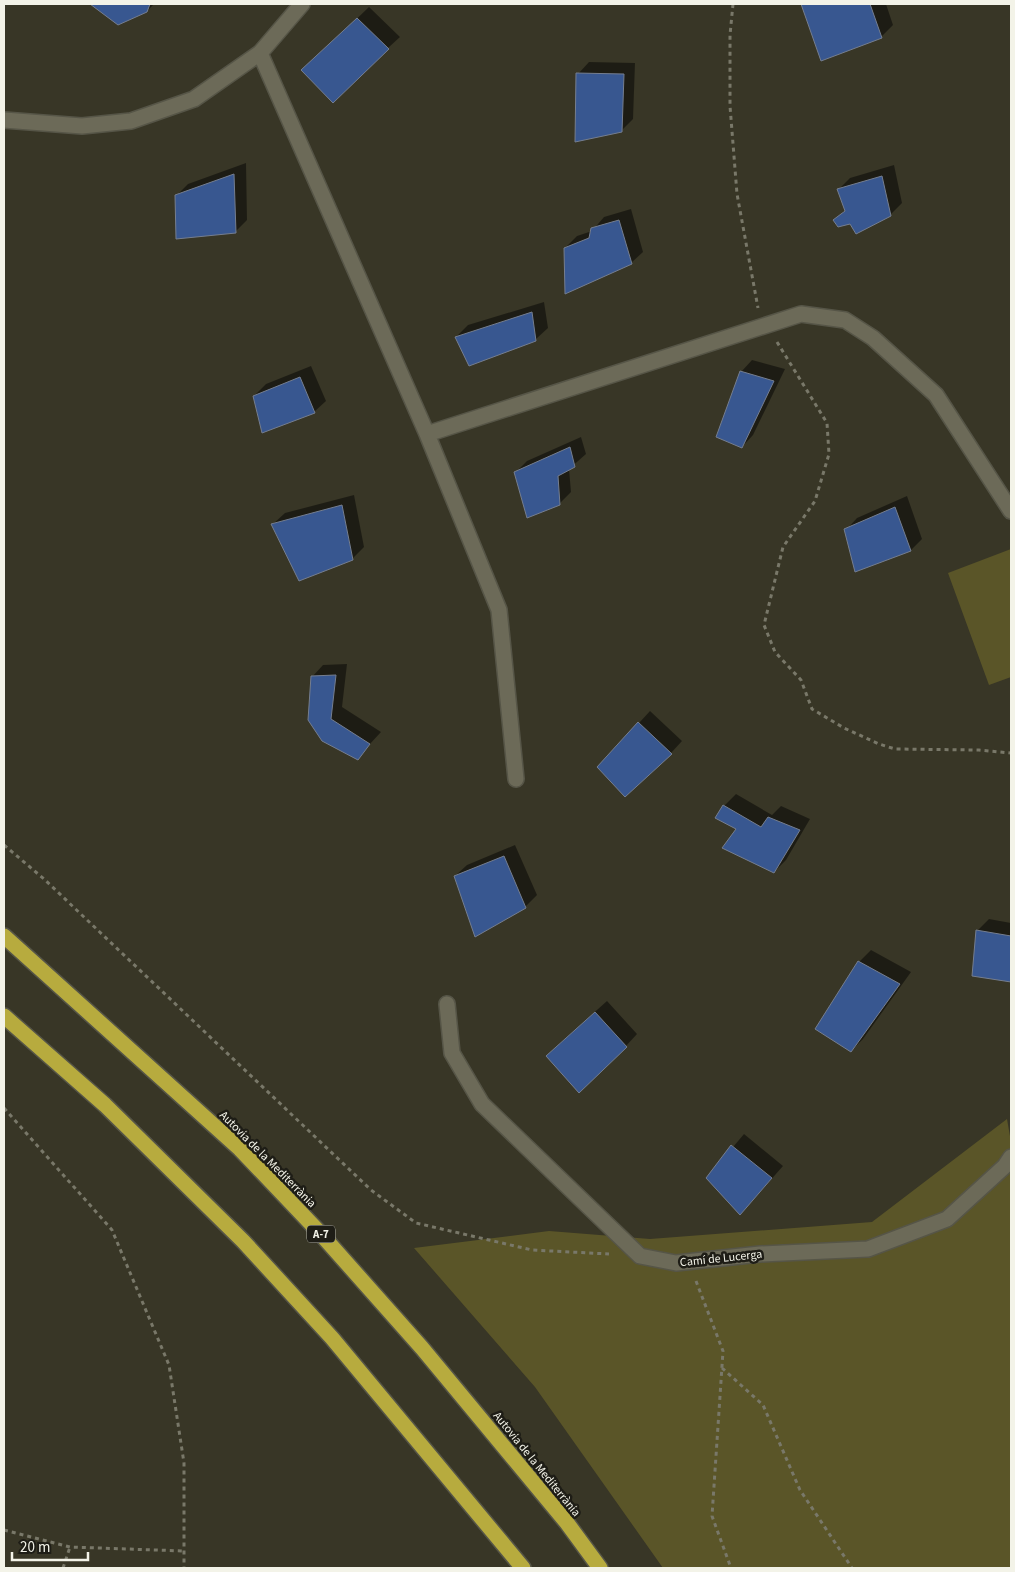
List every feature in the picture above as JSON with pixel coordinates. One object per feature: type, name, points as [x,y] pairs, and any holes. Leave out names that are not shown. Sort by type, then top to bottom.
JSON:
[{"type":"highway","name":"Autovia de la Mediterrània","points":[[4,936],[240,1149],[320,1233],[422,1348],[567,1523],[600,1568]]},
{"type":"highway","points":[[4,1016],[106,1105],[243,1241],[332,1338],[523,1568]]},
{"type":"street","points":[[4,120],[82,126],[131,121],[194,99],[260,54],[302,4]]},
{"type":"street","points":[[260,54],[427,434],[499,610],[516,778]]},
{"type":"street","points":[[427,434],[801,314],[845,320],[873,338],[936,396],[1011,511]]},
{"type":"street","points":[[447,1004],[452,1053],[482,1104],[640,1256]]},
{"type":"street","name":"Camí de Lucerga","points":[[640,1256],[676,1263],[760,1254],[868,1249],[946,1219],[1005,1166],[1011,1158]]},
{"type":"path","points":[[733,4],[730,35],[730,106],[737,194],[751,262],[757,307],[827,423],[829,454],[815,501],[783,547],[764,625],[775,652],[801,680],[812,709],[844,728],[879,744],[895,748],[979,750],[1011,754]]},
{"type":"path","points":[[4,845],[51,886],[371,1190],[416,1223],[532,1250],[640,1256]]},
{"type":"path","points":[[4,1108],[112,1230],[169,1365],[184,1463],[184,1568]]},
{"type":"path","points":[[689,1262],[723,1351],[712,1516],[731,1568]]},
{"type":"path","points":[[721,1368],[763,1405],[800,1490],[852,1568]]},
{"type":"path","points":[[4,1530],[70,1547],[184,1551]]},
{"type":"path","points":[[63,1568],[70,1547]]},
{"type":"shaded area","points":[[1011,549],[1011,677],[989,685],[948,573]]},
{"type":"shaded area","points":[[1007,1119],[1011,1142],[1011,1568],[663,1568],[535,1387],[414,1248],[549,1231],[650,1239],[872,1222]]},
{"type":"building","points":[[90,4],[150,4],[147,12],[118,25]]},
{"type":"building","points":[[801,4],[870,4],[882,38],[821,61]]},
{"type":"building","points":[[357,18],[389,49],[333,103],[301,70]]},
{"type":"building","points":[[576,73],[624,74],[622,132],[575,142]]},
{"type":"building","points":[[234,174],[236,233],[176,239],[175,195]]},
{"type":"building","points":[[882,176],[891,216],[856,234],[850,224],[838,227],[833,220],[845,211],[837,189]]},
{"type":"building","points":[[619,220],[632,264],[565,294],[564,248],[589,238],[591,228]]},
{"type":"building","points":[[532,312],[536,341],[469,366],[455,337]]},
{"type":"building","points":[[740,371],[774,381],[742,448],[716,437]]},
{"type":"building","points":[[300,377],[315,413],[262,433],[253,396]]},
{"type":"building","points":[[570,447],[575,467],[558,476],[560,505],[527,518],[514,472]]},
{"type":"building","points":[[342,505],[353,560],[299,581],[271,524]]},
{"type":"building","points":[[895,507],[911,551],[855,572],[844,529]]},
{"type":"building","points":[[336,675],[331,719],[370,744],[358,760],[322,741],[308,720],[311,676]]},
{"type":"building","points":[[638,722],[672,754],[625,797],[597,767]]},
{"type":"building","points":[[723,805],[761,827],[768,817],[800,830],[774,873],[722,848],[736,829],[715,818]]},
{"type":"building","points":[[504,856],[526,908],[475,937],[454,876]]},
{"type":"building","points":[[976,930],[1011,936],[1011,982],[972,976]]},
{"type":"building","points":[[858,961],[900,984],[851,1052],[815,1029]]},
{"type":"building","points":[[595,1012],[627,1047],[579,1093],[546,1056]]},
{"type":"building","points":[[731,1145],[772,1178],[740,1215],[706,1178]]}]
